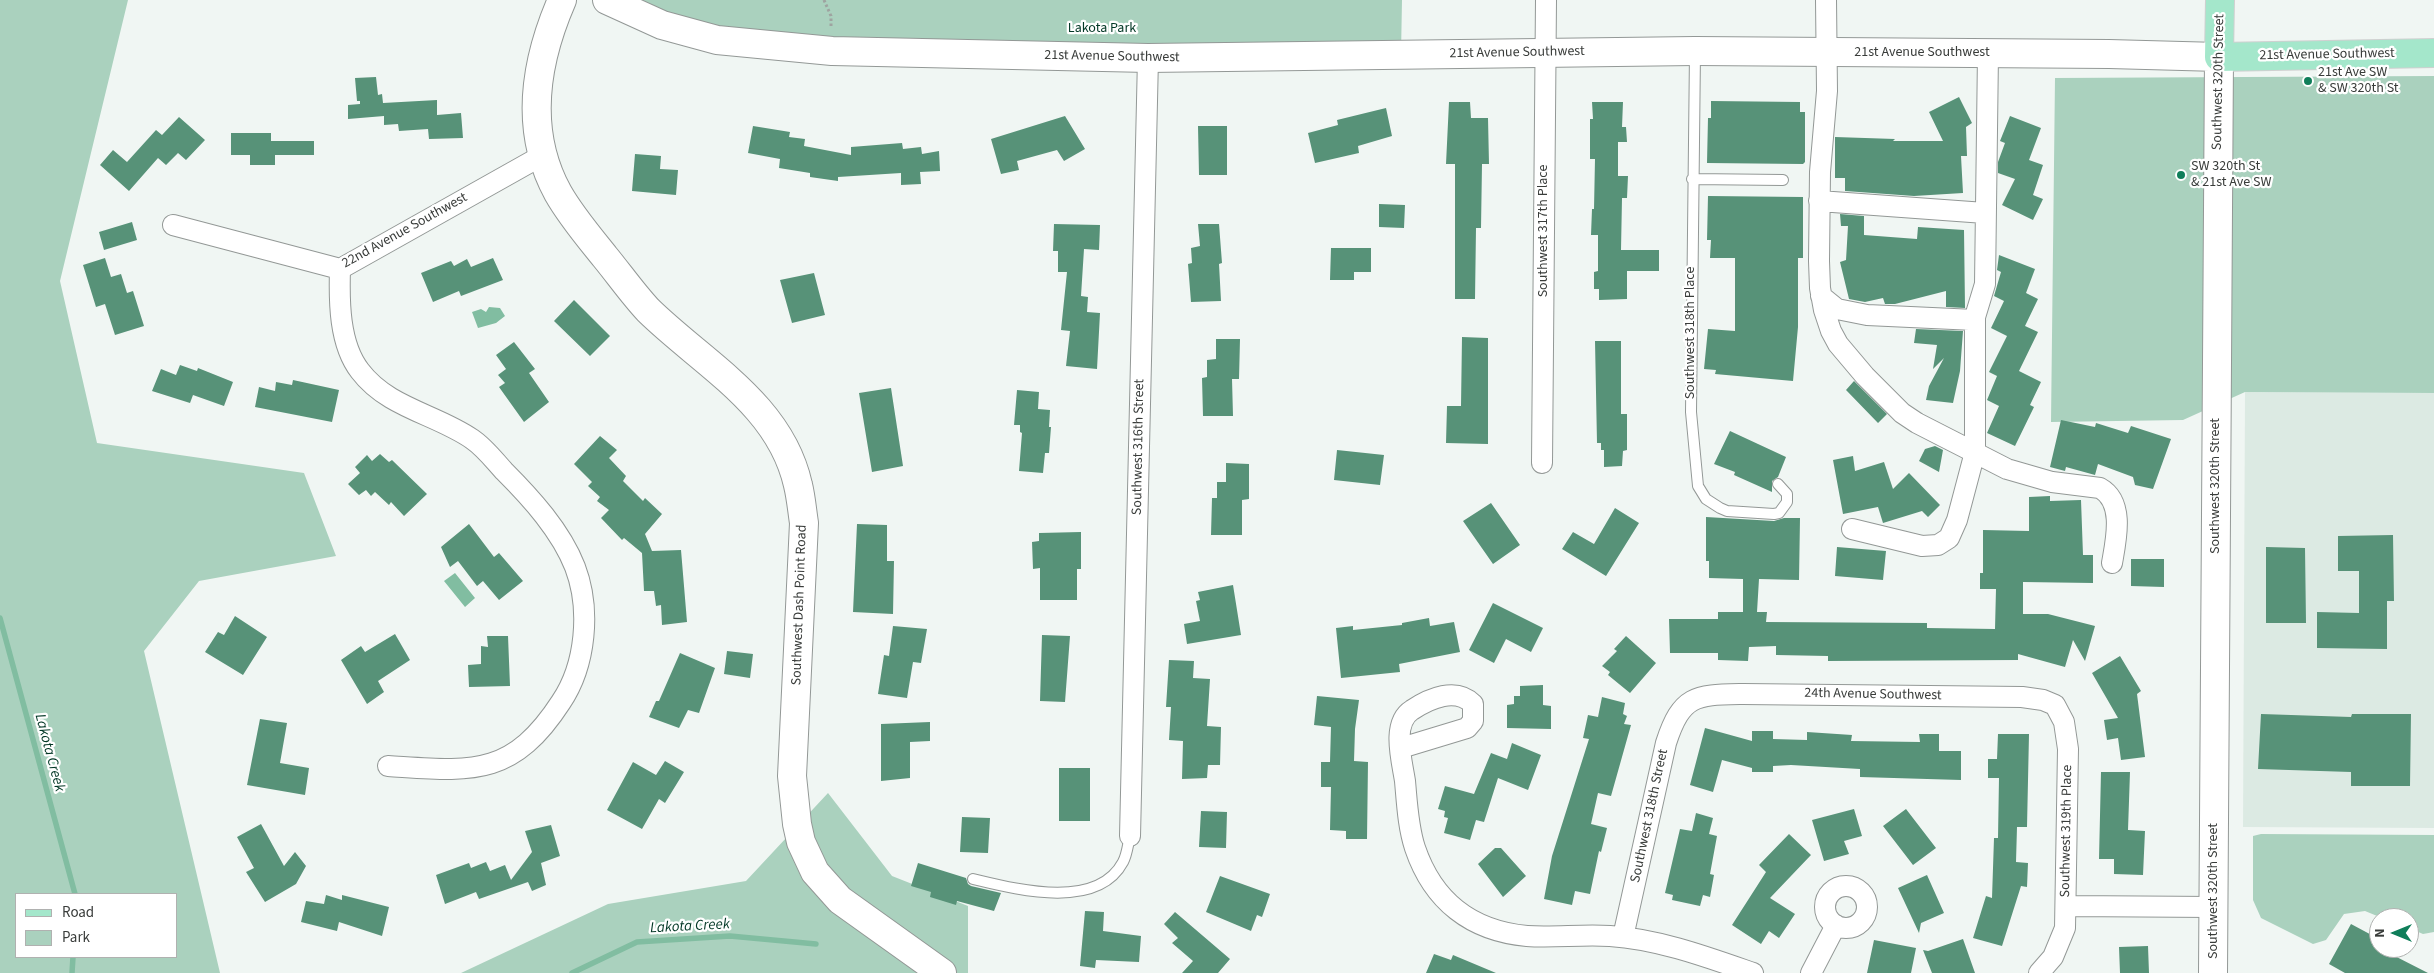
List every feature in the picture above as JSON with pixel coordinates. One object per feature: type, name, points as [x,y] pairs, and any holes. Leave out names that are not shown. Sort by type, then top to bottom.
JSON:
[{"type":"main road","name":"Southwest Dash Point Road","points":[[562,0],[544,44],[536,119],[543,155],[558,193],[590,239],[648,309],[758,407],[776,433],[788,457],[798,484],[804,523],[792,776],[797,824],[801,842],[815,872],[840,900],[942,973]]},
{"type":"main road","name":"21st Avenue Southwest","points":[[607,0],[662,24],[717,40],[832,51],[1148,58],[1695,51],[2219,57],[2434,53]]},
{"type":"main road","name":"Southwest 320th Street","points":[[2213,973],[2220,0]]},
{"type":"street","name":"Southwest 317th Place","points":[[1542,463],[1546,0]]},
{"type":"street","points":[[1826,0],[1825,53],[1827,91],[1819,201],[1819,261],[1821,296],[1824,310],[1835,338],[1872,383],[1902,413],[1939,435],[2007,469],[2076,487],[2100,488],[2106,492],[2114,506],[2117,527],[2112,564]]},
{"type":"street","points":[[1852,529],[1922,546],[1938,545],[1950,538],[1957,520],[1975,452],[1975,320],[1985,284],[1988,54]]},
{"type":"street","name":"Southwest 316th Street","points":[[1130,836],[1148,58]]},
{"type":"street","name":"22nd Avenue Southwest","points":[[173,225],[340,269],[543,155]]},
{"type":"street","points":[[1819,201],[1985,213]]},
{"type":"street","points":[[340,269],[342,316],[348,347],[359,370],[381,392],[408,408],[440,421],[473,439],[516,483],[538,507],[557,534],[576,568],[583,602],[583,642],[576,671],[563,700],[547,723],[522,749],[493,764],[458,770],[388,766]]},
{"type":"street","points":[[1821,296],[1837,309],[1867,314],[1975,320]]},
{"type":"street","name":"24th Avenue Southwest","points":[[1690,700],[1707,696],[1743,694],[2011,697],[2043,700],[2055,705]]},
{"type":"street","name":"Southwest 318th Street","points":[[1623,937],[1666,743],[1674,722],[1690,700]]},
{"type":"street","name":"Southwest 319th Place","points":[[2039,973],[2054,965],[2065,928],[2068,749],[2064,722],[2055,705]]},
{"type":"street","points":[[1401,748],[1415,848],[1426,872],[1448,903],[1465,918],[1479,925],[1513,934],[1623,937],[1712,959],[1752,973]]},
{"type":"street","points":[[2066,906],[2214,907]]},
{"type":"street","points":[[1811,973],[1836,925]]},
{"type":"lane","name":"Southwest 318th Place","points":[[1695,51],[1692,179],[1691,412],[1698,486],[1706,499],[1727,511],[1774,514],[1779,513],[1787,502],[1787,494],[1778,484]]},
{"type":"lane","points":[[1692,179],[1783,180]]},
{"type":"lane","points":[[974,879],[1027,892],[1053,893],[1092,887],[1109,879],[1123,862],[1130,836]]},
{"type":"path","points":[[824,0],[831,16],[832,51]]},
{"type":"shaded area","points":[[489,307],[500,308],[505,316],[496,323],[478,328],[472,312],[481,309],[486,312]]},
{"type":"shaded area","points":[[2245,392],[2434,393],[2434,828],[2243,827]]},
{"type":"shaded area","points":[[455,573],[475,598],[465,607],[444,581]]},
{"type":"green space","points":[[0,0],[128,0],[60,281],[97,443],[304,473],[336,556],[199,581],[144,651],[220,973],[0,973]]},
{"type":"green space","name":"Lakota Park","points":[[607,0],[1402,0],[1401,54],[805,50]]},
{"type":"green space","points":[[2434,76],[2434,393],[2245,392],[2183,420],[2051,422],[2055,78]]},
{"type":"green space","points":[[828,793],[892,876],[968,906],[968,973],[461,973],[608,904],[746,881]]},
{"type":"green space","points":[[2261,834],[2434,835],[2434,932],[2423,934],[2419,932],[2419,908],[2369,908],[2369,913],[2365,911],[2344,914],[2326,940],[2313,944],[2261,918],[2253,900],[2253,836]]},
{"type":"building","points":[[376,77],[378,95],[382,94],[383,103],[437,100],[437,115],[461,113],[463,138],[429,139],[428,129],[399,131],[398,124],[384,125],[384,116],[348,119],[348,105],[360,104],[360,101],[357,101],[355,78]]},
{"type":"building","points":[[1959,97],[1972,123],[1966,127],[1967,156],[1961,156],[1963,193],[1914,196],[1845,191],[1845,178],[1835,178],[1835,137],[1895,139],[1893,141],[1943,141],[1929,112]]},
{"type":"building","points":[[1711,101],[1800,102],[1800,112],[1805,112],[1805,162],[1803,164],[1707,163],[1708,118],[1711,118]]},
{"type":"building","points":[[1449,102],[1470,102],[1471,118],[1488,118],[1489,164],[1482,164],[1481,228],[1476,228],[1475,299],[1455,299],[1455,164],[1446,164]]},
{"type":"building","points":[[1592,102],[1623,102],[1622,127],[1626,127],[1627,142],[1618,142],[1618,176],[1628,176],[1627,198],[1622,198],[1621,250],[1659,250],[1659,271],[1627,271],[1627,299],[1599,300],[1599,289],[1594,289],[1594,272],[1598,271],[1598,235],[1591,235],[1592,209],[1594,209],[1595,159],[1590,159],[1590,119],[1593,119]]},
{"type":"building","points":[[1386,108],[1392,136],[1358,146],[1359,153],[1315,163],[1308,133],[1338,125],[1337,120]]},
{"type":"building","points":[[1065,116],[1085,149],[1064,161],[1057,150],[1017,161],[1019,170],[1001,174],[991,139]]},
{"type":"building","points":[[2010,116],[2041,128],[2029,160],[2043,165],[2033,195],[2043,199],[2033,220],[2002,205],[2015,179],[1998,173],[1998,162],[2005,143],[2000,141]]},
{"type":"building","points":[[179,117],[205,140],[186,160],[178,153],[166,165],[158,158],[129,191],[100,165],[113,150],[127,162],[156,130],[162,135]]},
{"type":"building","points":[[753,126],[790,132],[789,137],[805,139],[804,146],[851,155],[851,147],[902,143],[903,149],[921,147],[922,154],[939,151],[940,171],[920,172],[921,184],[901,185],[901,173],[838,177],[838,181],[810,177],[810,173],[779,168],[780,159],[748,153]]},
{"type":"building","points":[[1198,126],[1227,126],[1227,175],[1199,175]]},
{"type":"building","points":[[231,133],[271,133],[271,141],[314,141],[314,155],[275,155],[275,165],[250,165],[250,155],[231,155]]},
{"type":"building","points":[[635,154],[661,156],[660,169],[678,170],[676,195],[632,191]]},
{"type":"building","points":[[1708,196],[1803,197],[1803,258],[1798,258],[1798,327],[1793,381],[1715,374],[1716,370],[1704,369],[1708,329],[1735,331],[1735,258],[1710,258],[1711,240],[1707,240]]},
{"type":"building","points":[[1379,204],[1405,205],[1404,228],[1379,227]]},
{"type":"building","points":[[1840,214],[1864,216],[1864,235],[1917,239],[1918,227],[1964,230],[1965,308],[1946,307],[1946,291],[1895,304],[1885,304],[1883,298],[1865,302],[1849,299],[1840,262],[1846,260],[1848,226],[1841,226]]},
{"type":"building","points":[[132,222],[137,240],[104,250],[99,232]]},
{"type":"building","points":[[1054,224],[1100,225],[1099,250],[1084,249],[1081,296],[1088,297],[1087,312],[1100,313],[1097,369],[1066,366],[1070,331],[1061,330],[1067,272],[1058,272],[1058,251],[1053,251]]},
{"type":"building","points":[[1198,224],[1219,224],[1222,263],[1219,264],[1221,301],[1191,302],[1188,264],[1192,263],[1191,248],[1200,246]]},
{"type":"building","points":[[1331,248],[1371,248],[1371,272],[1354,272],[1354,280],[1330,280]]},
{"type":"building","points":[[1999,255],[2035,269],[2026,293],[2038,299],[2025,326],[2038,332],[2019,371],[2041,382],[2030,405],[2034,407],[2015,446],[1987,433],[1999,406],[1987,400],[1997,376],[1989,372],[2007,336],[1991,328],[2004,301],[1994,296],[2001,272],[1997,270]]},
{"type":"building","points":[[105,258],[111,277],[121,274],[127,293],[133,291],[144,326],[115,335],[105,304],[96,307],[83,265]]},
{"type":"building","points":[[493,258],[503,280],[461,296],[459,291],[433,302],[421,273],[451,261],[454,266],[467,259],[471,267]]},
{"type":"building","points":[[814,273],[825,315],[792,323],[780,280]]},
{"type":"building","points":[[574,300],[610,336],[590,356],[554,321]]},
{"type":"building","points":[[1916,329],[1963,331],[1960,371],[1953,403],[1926,400],[1929,386],[1944,358],[1933,369],[1937,345],[1914,343]]},
{"type":"building","points":[[1462,337],[1488,338],[1488,444],[1446,443],[1447,406],[1461,406]]},
{"type":"building","points":[[1216,339],[1240,339],[1239,379],[1232,379],[1233,416],[1203,416],[1202,378],[1207,377],[1207,360],[1216,359]]},
{"type":"building","points":[[1595,341],[1621,341],[1621,414],[1627,414],[1627,450],[1623,451],[1622,466],[1604,467],[1604,450],[1601,450],[1601,443],[1597,443]]},
{"type":"building","points":[[514,342],[535,369],[529,373],[549,402],[524,422],[499,387],[505,383],[498,375],[506,369],[496,355]]},
{"type":"building","points":[[180,365],[197,371],[198,368],[233,382],[224,406],[193,395],[190,403],[152,391],[161,369],[176,375]]},
{"type":"building","points":[[293,380],[339,390],[332,422],[255,407],[259,387],[275,391],[276,382],[292,385]]},
{"type":"building","points":[[1854,381],[1887,414],[1878,423],[1846,390]]},
{"type":"building","points":[[891,388],[903,466],[872,472],[859,393]]},
{"type":"building","points":[[1017,390],[1039,392],[1038,409],[1050,410],[1049,453],[1045,453],[1043,473],[1019,471],[1022,433],[1020,432],[1020,425],[1014,425]]},
{"type":"building","points":[[2061,420],[2095,427],[2096,423],[2128,433],[2131,426],[2171,439],[2153,489],[2135,485],[2133,477],[2098,464],[2095,475],[2066,467],[2065,471],[2050,467]]},
{"type":"building","points":[[1730,431],[1786,457],[1778,477],[1772,481],[1772,492],[1734,475],[1735,472],[1714,464]]},
{"type":"building","points":[[600,436],[617,450],[609,458],[626,476],[623,481],[643,501],[645,498],[662,514],[645,534],[652,551],[681,550],[687,622],[662,625],[661,605],[656,606],[654,591],[644,591],[642,553],[624,538],[622,540],[601,518],[609,510],[597,501],[600,497],[588,486],[592,482],[574,464]]},
{"type":"building","points":[[1935,446],[1943,450],[1939,472],[1919,461],[1925,449]]},
{"type":"building","points":[[1337,450],[1384,455],[1380,485],[1334,480]]},
{"type":"building","points":[[380,454],[389,462],[392,460],[427,494],[404,516],[391,502],[389,505],[375,492],[371,496],[366,490],[359,495],[348,484],[360,473],[355,467],[367,455],[372,461]]},
{"type":"building","points":[[1853,456],[1855,471],[1884,462],[1893,489],[1909,473],[1940,505],[1928,517],[1922,511],[1883,523],[1878,507],[1843,514],[1833,460]]},
{"type":"building","points":[[1226,463],[1249,464],[1249,499],[1242,500],[1242,535],[1211,535],[1212,498],[1217,498],[1217,482],[1226,482]]},
{"type":"building","points":[[2050,496],[2050,501],[2081,500],[2083,555],[2093,555],[2093,583],[2023,582],[2023,614],[2048,614],[2095,626],[2085,661],[2073,640],[2065,667],[2018,654],[2018,660],[1828,661],[1828,656],[1776,655],[1776,646],[1749,647],[1748,661],[1718,660],[1718,653],[1670,653],[1669,619],[1718,619],[1718,612],[1743,612],[1743,579],[1709,578],[1709,561],[1706,561],[1706,517],[1774,521],[1784,518],[1800,518],[1799,580],[1759,579],[1757,612],[1767,612],[1766,622],[1927,623],[1927,628],[1995,629],[1996,589],[1980,589],[1980,573],[1983,573],[1983,530],[2029,531],[2029,497]]},
{"type":"building","points":[[1491,503],[1520,545],[1493,564],[1463,521]]},
{"type":"building","points":[[1615,508],[1639,523],[1606,576],[1562,549],[1573,532],[1594,544]]},
{"type":"building","points":[[469,524],[494,557],[499,553],[523,581],[499,600],[483,581],[477,586],[458,561],[450,567],[441,547]]},
{"type":"building","points":[[857,524],[887,525],[887,561],[894,561],[893,614],[853,612]]},
{"type":"building","points":[[1081,532],[1081,569],[1077,569],[1077,600],[1040,600],[1040,568],[1033,569],[1032,542],[1039,541],[1039,533]]},
{"type":"building","points":[[2393,535],[2394,601],[2387,601],[2387,649],[2317,648],[2317,612],[2359,613],[2359,571],[2338,571],[2338,536]]},
{"type":"building","points":[[1837,547],[1886,551],[1883,580],[1835,576]]},
{"type":"building","points":[[2266,547],[2305,548],[2306,623],[2266,623]]},
{"type":"building","points":[[2131,559],[2164,559],[2164,587],[2131,586]]},
{"type":"building","points":[[1233,585],[1241,635],[1187,644],[1184,624],[1200,621],[1196,601],[1200,600],[1198,592]]},
{"type":"building","points":[[1493,603],[1543,628],[1531,652],[1506,639],[1494,663],[1469,650]]},
{"type":"building","points":[[235,616],[267,637],[243,675],[205,652],[218,632],[224,635]]},
{"type":"building","points":[[1429,618],[1430,626],[1454,622],[1460,652],[1399,664],[1400,672],[1341,678],[1336,628],[1353,626],[1353,630],[1402,625],[1402,623]]},
{"type":"building","points":[[893,626],[927,629],[921,663],[913,662],[907,698],[878,694],[884,655],[889,656]]},
{"type":"building","points":[[395,634],[410,660],[378,681],[384,692],[367,704],[341,660],[361,646],[365,652]]},
{"type":"building","points":[[1042,635],[1070,636],[1065,702],[1040,701]]},
{"type":"building","points":[[487,636],[508,636],[510,686],[469,687],[468,665],[481,664],[481,646],[488,647]]},
{"type":"building","points":[[1626,636],[1656,663],[1630,693],[1608,675],[1610,672],[1602,666],[1617,651],[1614,649]]},
{"type":"building","points":[[727,651],[753,654],[750,678],[724,674]]},
{"type":"building","points":[[680,653],[715,668],[699,713],[688,710],[679,728],[649,717],[656,701],[659,701]]},
{"type":"building","points":[[2120,656],[2141,691],[2137,694],[2145,757],[2121,760],[2118,738],[2107,740],[2104,720],[2118,718],[2092,673]]},
{"type":"building","points":[[1169,660],[1194,661],[1193,678],[1210,679],[1207,726],[1221,727],[1220,765],[1208,765],[1207,778],[1182,779],[1183,741],[1169,740],[1171,707],[1166,707]]},
{"type":"building","points":[[1543,685],[1543,705],[1551,706],[1551,729],[1507,728],[1507,705],[1514,704],[1514,696],[1520,696],[1520,686]]},
{"type":"building","points":[[1317,696],[1359,700],[1355,729],[1354,761],[1368,762],[1367,839],[1346,839],[1346,831],[1330,830],[1331,787],[1321,787],[1321,762],[1330,762],[1331,727],[1314,725]]},
{"type":"building","points":[[1602,697],[1625,703],[1623,714],[1627,716],[1624,724],[1631,725],[1611,796],[1598,793],[1591,824],[1607,828],[1601,852],[1599,851],[1590,894],[1575,891],[1572,905],[1544,899],[1552,856],[1589,739],[1583,738],[1588,715],[1598,717]]},
{"type":"building","points":[[2261,714],[2351,717],[2352,714],[2411,714],[2410,786],[2351,786],[2351,772],[2258,769]]},
{"type":"building","points":[[260,719],[287,723],[280,763],[309,768],[305,795],[247,785]]},
{"type":"building","points":[[930,722],[930,741],[910,742],[910,778],[881,781],[881,724]]},
{"type":"building","points":[[1705,728],[1752,741],[1752,731],[1773,731],[1773,739],[1807,740],[1807,732],[1852,735],[1851,741],[1920,742],[1919,734],[1939,734],[1939,751],[1961,751],[1961,780],[1860,777],[1860,769],[1791,765],[1773,766],[1773,772],[1752,772],[1752,768],[1722,760],[1713,792],[1690,785]]},
{"type":"building","points":[[1998,734],[2029,734],[2027,827],[2017,827],[2016,862],[2028,863],[2027,887],[2021,886],[2002,946],[1973,938],[1986,896],[1992,898],[1994,838],[1998,838],[1999,778],[1988,778],[1988,759],[1997,759]]},
{"type":"building","points":[[1512,743],[1541,755],[1528,790],[1498,778],[1484,822],[1476,820],[1470,840],[1444,833],[1448,818],[1444,817],[1445,811],[1438,809],[1445,786],[1474,794],[1491,753],[1507,759]]},
{"type":"building","points":[[665,761],[684,772],[665,803],[659,799],[642,829],[607,810],[633,762],[656,775]]},
{"type":"building","points":[[1059,768],[1090,768],[1090,821],[1059,821]]},
{"type":"building","points":[[2101,772],[2130,772],[2128,830],[2145,831],[2143,875],[2114,874],[2114,859],[2099,859]]},
{"type":"building","points":[[1854,809],[1862,836],[1844,841],[1849,854],[1824,861],[1812,820]]},
{"type":"building","points":[[1906,809],[1936,848],[1913,865],[1883,826]]},
{"type":"building","points":[[1201,811],[1227,812],[1226,848],[1199,847]]},
{"type":"building","points":[[1696,813],[1713,818],[1709,834],[1717,836],[1710,874],[1714,875],[1710,897],[1703,895],[1700,906],[1672,900],[1673,895],[1665,893],[1680,829],[1692,831]]},
{"type":"building","points":[[962,817],[990,818],[988,853],[960,852]]},
{"type":"building","points":[[261,824],[284,866],[295,852],[306,866],[296,884],[265,902],[246,872],[254,868],[237,837]]},
{"type":"building","points":[[551,825],[560,856],[541,863],[546,885],[532,891],[528,882],[479,899],[476,892],[445,904],[436,875],[469,863],[471,868],[486,862],[490,871],[505,865],[511,880],[532,852],[525,831]]},
{"type":"building","points":[[1789,834],[1811,855],[1770,898],[1795,914],[1779,938],[1769,931],[1761,944],[1732,925],[1766,872],[1759,865]]},
{"type":"building","points":[[1495,848],[1501,848],[1526,876],[1503,897],[1478,864]]},
{"type":"building","points":[[918,863],[966,878],[971,886],[1001,893],[994,911],[957,901],[956,905],[930,897],[931,892],[911,886]]},
{"type":"building","points":[[1927,875],[1944,913],[1921,923],[1919,933],[1898,888]]},
{"type":"building","points":[[1220,876],[1270,894],[1262,917],[1257,915],[1251,931],[1206,912]]},
{"type":"building","points":[[326,895],[342,900],[342,895],[389,907],[382,936],[339,922],[337,931],[301,922],[306,901],[324,904]]},
{"type":"building","points":[[1085,911],[1104,912],[1103,931],[1141,936],[1139,962],[1096,960],[1095,968],[1080,966]]},
{"type":"building","points":[[1175,912],[1230,959],[1218,973],[1182,973],[1193,961],[1172,943],[1178,938],[1164,924]]},
{"type":"building","points":[[2351,924],[2369,934],[2369,958],[2399,958],[2428,973],[2345,973],[2329,964]]},
{"type":"building","points":[[1963,939],[1975,973],[1932,973],[1923,950],[1928,951]]},
{"type":"building","points":[[1874,940],[1916,948],[1911,973],[1867,973]]},
{"type":"building","points":[[2148,946],[2149,973],[2120,973],[2119,947]]},
{"type":"building","points":[[1434,954],[1451,960],[1453,955],[1496,973],[1426,973]]},
{"type":"waterway","name":"Lakota Creek","points":[[0,618],[75,893]]},
{"type":"waterway","name":"Lakota Creek","points":[[572,973],[637,942],[730,936],[816,944]]},
{"type":"waterway","name":"Lakota Creek","points":[[72,973],[73,958]]},
{"type":"place","name":"21st Ave SW & SW 320th St","points":[[2308,81]]},
{"type":"place","name":"SW 320th St & 21st Ave SW","points":[[2181,175]]}]
